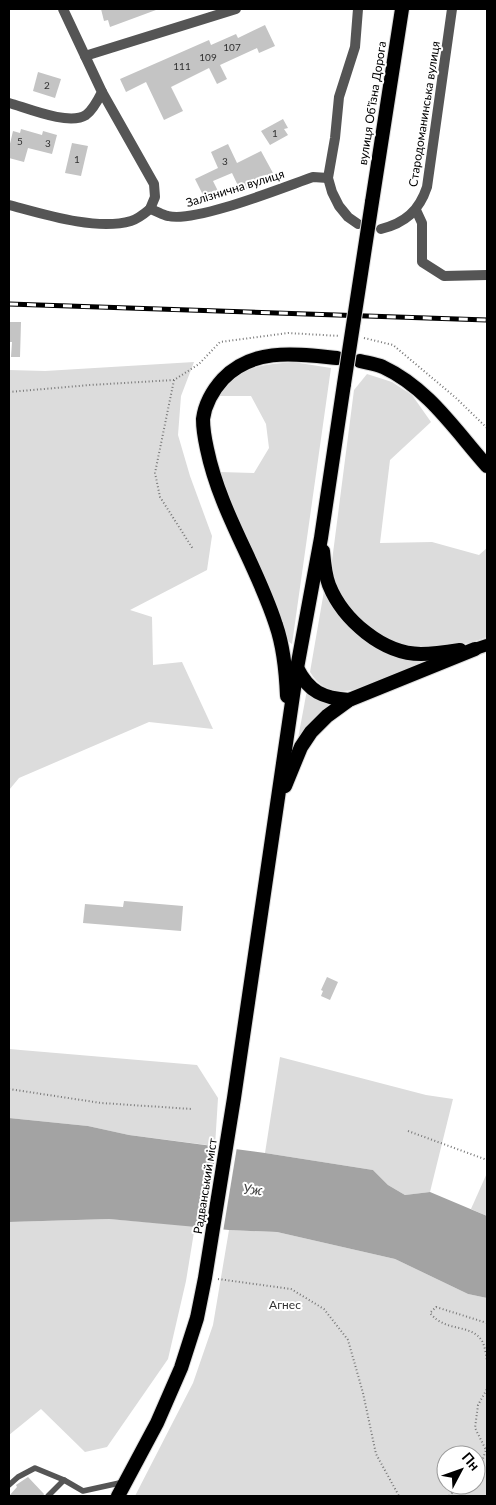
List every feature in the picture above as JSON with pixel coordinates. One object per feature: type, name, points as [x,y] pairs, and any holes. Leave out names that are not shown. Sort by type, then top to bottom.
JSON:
[{"type":"highway","name":"вулиця Обʼїзна Дорога","points":[[321,538],[402,9]]},
{"type":"highway","points":[[289,720],[283,651],[276,625],[221,496],[210,463],[203,419],[208,400],[217,385],[228,374],[254,358],[290,354],[337,358]]},
{"type":"highway","points":[[360,361],[381,366],[419,390],[439,408],[487,466]]},
{"type":"highway","points":[[276,810],[297,668],[321,538]]},
{"type":"highway","points":[[321,538],[326,574],[330,587],[354,621],[370,636],[383,644],[399,650],[420,654],[481,647]]},
{"type":"highway","points":[[276,810],[301,747],[311,732],[327,716],[349,700],[481,647]]},
{"type":"highway","points":[[297,668],[303,681],[321,695],[349,700]]},
{"type":"highway","name":"Радванський міст","points":[[118,1496],[157,1423],[181,1368],[197,1318],[234,1098],[276,810]]},
{"type":"street","points":[[9,205],[56,218],[112,223],[132,221],[150,209],[155,197],[154,184],[102,92],[63,9]]},
{"type":"street","points":[[85,56],[236,9]]},
{"type":"street","points":[[358,9],[355,47],[339,97],[335,138],[328,178],[339,206],[348,217],[358,224]]},
{"type":"street","name":"Стародоманинська вулиця","points":[[381,229],[398,223],[416,210],[427,188],[452,9]]},
{"type":"street","points":[[9,103],[62,118],[72,118],[86,115],[102,92]]},
{"type":"street","name":"Залізнична вулиця","points":[[150,209],[167,216],[189,216],[226,206],[313,177],[328,178]]},
{"type":"street","points":[[416,210],[422,223],[422,262],[444,276],[487,275]]},
{"type":"lane","points":[[9,1485],[18,1477],[35,1468],[64,1480],[83,1491],[126,1482]]},
{"type":"lane","points":[[48,1496],[64,1480]]},
{"type":"path","points":[[174,380],[155,473],[160,497],[193,549]]},
{"type":"path","points":[[9,1090],[101,1104],[192,1109]]},
{"type":"path","points":[[408,1131],[487,1159]]},
{"type":"path","points":[[205,1278],[291,1289],[324,1309],[348,1340],[363,1393],[376,1454],[399,1496]]},
{"type":"path","points":[[487,1323],[436,1307],[430,1313],[437,1321],[449,1327],[465,1329],[477,1336],[483,1342],[487,1361]]},
{"type":"path","points":[[484,1445],[475,1428],[478,1405],[487,1390]]},
{"type":"green space","points":[[194,362],[181,396],[178,435],[190,476],[212,536],[207,570],[130,610],[152,617],[153,665],[182,662],[213,729],[149,722],[19,778],[9,790],[9,370],[45,371]]},
{"type":"green space","points":[[293,362],[331,368],[292,644],[289,642],[227,497],[219,472],[254,473],[269,448],[266,424],[251,396],[219,396],[225,386],[241,373],[260,366]]},
{"type":"green space","points":[[367,374],[392,382],[412,395],[431,422],[390,460],[380,543],[432,542],[479,555],[487,548],[487,637],[470,643],[435,649],[408,648],[368,629],[355,615],[335,586],[332,561],[354,390]]},
{"type":"green space","points":[[324,591],[362,635],[422,658],[422,664],[353,690],[340,691],[323,686],[310,672]]},
{"type":"green space","points":[[307,690],[336,704],[297,744]]},
{"type":"green space","points":[[9,1049],[197,1065],[218,1098],[215,1146],[129,1135],[88,1126],[9,1118]]},
{"type":"green space","points":[[280,1057],[426,1095],[453,1099],[430,1192],[405,1195],[388,1185],[373,1170],[265,1153]]},
{"type":"green space","points":[[487,1173],[487,1216],[471,1209]]},
{"type":"green space","points":[[109,1219],[195,1226],[186,1281],[168,1359],[107,1447],[85,1452],[41,1409],[9,1435],[9,1222]]},
{"type":"green space","name":"Агнес","points":[[229,1230],[277,1232],[395,1259],[468,1294],[487,1298],[487,1496],[135,1496],[193,1383],[213,1325]]},
{"type":"water","name":"Уж","points":[[9,1118],[88,1126],[129,1135],[373,1170],[388,1185],[405,1195],[430,1192],[487,1216],[487,1298],[468,1294],[395,1259],[277,1232],[229,1230],[109,1219],[9,1222]]},
{"type":"pier","points":[[217,1144],[237,1147],[223,1232],[204,1230]]},
{"type":"building","points":[[101,9],[156,10],[110,27],[108,20],[104,21]]},
{"type":"building","points":[[265,25],[275,46],[259,53],[257,48],[220,65],[227,79],[217,84],[209,68],[171,87],[183,111],[164,120],[146,82],[126,92],[120,79],[209,40],[211,45],[236,34],[238,38]]},
{"type":"building","points":[[38,72],[61,79],[55,98],[33,91]]},
{"type":"building","points":[[283,119],[288,128],[284,129],[288,135],[270,145],[261,131]]},
{"type":"building","points":[[21,129],[42,135],[43,131],[57,135],[52,154],[28,148],[24,162],[9,158],[13,131],[20,133]]},
{"type":"building","points":[[72,143],[88,146],[81,176],[65,173]]},
{"type":"building","points":[[228,144],[237,163],[261,151],[273,173],[247,186],[248,188],[241,192],[232,173],[213,181],[219,193],[205,199],[195,179],[218,168],[211,152]]},
{"type":"building","points":[[9,322],[21,322],[20,357],[11,357],[12,342],[9,342]]},
{"type":"building","points":[[124,901],[183,906],[181,931],[83,923],[85,904],[123,907]]},
{"type":"building","points":[[327,977],[338,982],[330,1000],[321,996],[323,991],[321,990]]},
{"type":"building","points":[[28,1477],[44,1494],[43,1496],[9,1496],[17,1487],[16,1485]]},
{"type":"railway","points":[[9,304],[487,320]]}]
